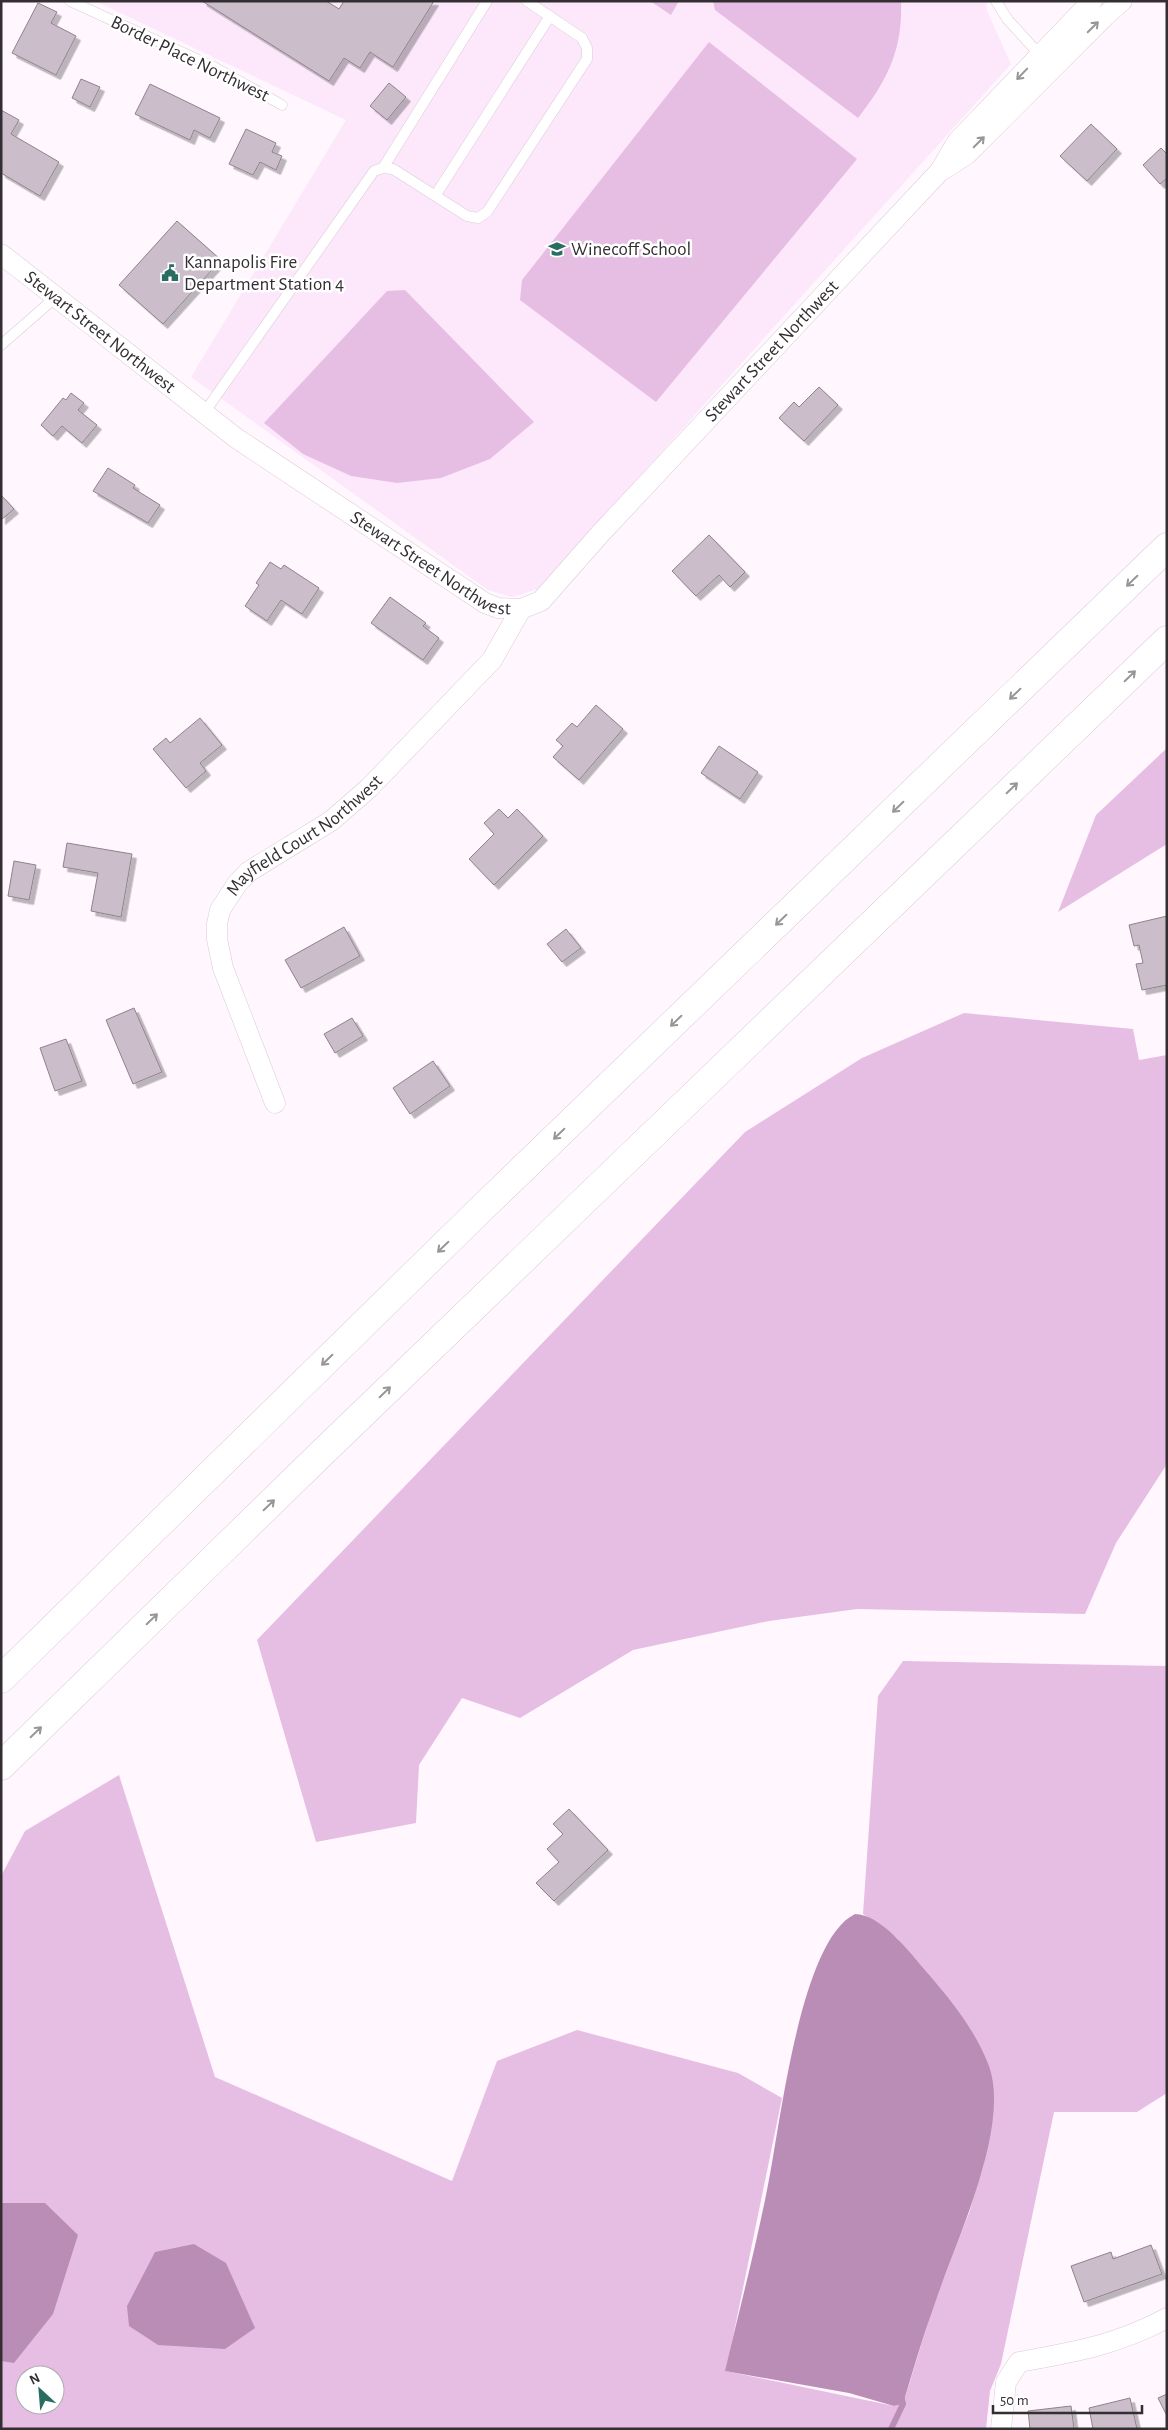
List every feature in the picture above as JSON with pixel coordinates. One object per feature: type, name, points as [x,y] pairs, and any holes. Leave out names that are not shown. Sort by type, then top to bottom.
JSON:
[{"type":"highway","points":[[1,1679],[479,1211],[1167,547]]},
{"type":"highway","points":[[1,1766],[323,1452],[1167,640]]},
{"type":"street","name":"Stewart Street Northwest","points":[[1,254],[236,438],[344,512],[485,603],[498,608],[521,609],[541,601],[600,534],[940,171],[957,142],[1092,1]]},
{"type":"street","name":"Stewart Street Northwest","points":[[940,171],[967,154],[1104,16],[1122,1]]},
{"type":"street","name":"Mayfield Court Northwest","points":[[275,1103],[223,968],[216,924],[220,910],[237,884],[248,872],[331,821],[369,788],[492,660],[521,609]]},
{"type":"street","points":[[1001,2429],[1006,2382],[1019,2362],[1100,2347],[1145,2330],[1167,2318]]},
{"type":"lane","name":"Border Place Northwest","points":[[70,1],[214,67],[282,105]]},
{"type":"lane","points":[[383,168],[487,1]]},
{"type":"lane","points":[[204,413],[368,176],[374,171],[383,168],[393,169],[467,216],[478,218],[487,212],[587,59],[587,48],[582,38],[527,1]]},
{"type":"lane","points":[[996,1],[1008,20],[1040,54]]},
{"type":"lane","points":[[435,196],[550,16]]},
{"type":"lane","points":[[1,346],[56,297]]},
{"type":"shaded area","name":"Winecoff School","points":[[95,1],[986,1],[987,11],[1011,64],[538,589],[512,597],[488,590],[191,377],[346,120]]},
{"type":"shaded area","points":[[650,1],[679,1],[671,15]]},
{"type":"shaded area","points":[[713,1],[901,1],[901,19],[896,50],[885,78],[858,118],[715,10]]},
{"type":"shaded area","points":[[709,42],[857,159],[656,402],[520,300],[522,280]]},
{"type":"shaded area","points":[[405,290],[534,422],[490,459],[441,478],[397,483],[351,476],[303,454],[264,423],[387,291]]},
{"type":"shaded area","points":[[1167,748],[1167,844],[1058,912],[1096,815]]},
{"type":"shaded area","points":[[964,1013],[1133,1029],[1139,1060],[1167,1055],[1167,1464],[1116,1543],[1085,1614],[857,1609],[769,1621],[633,1650],[520,1718],[462,1698],[419,1765],[416,1823],[316,1842],[257,1640],[745,1132],[862,1058]]},
{"type":"shaded area","points":[[903,1661],[1167,1666],[1167,2093],[1137,2112],[1054,2112],[1001,2364],[990,2391],[986,2429],[1,2429],[1,1876],[25,1831],[119,1775],[215,2077],[452,2181],[497,2061],[577,2030],[738,2073],[782,2098],[726,2371],[894,2406],[903,2404],[934,2303],[969,2213],[983,2167],[993,2113],[992,2082],[897,1938],[863,1914],[878,1696]]},
{"type":"shaded area","points":[[855,1914],[874,1920],[893,1935],[952,2003],[977,2039],[989,2066],[994,2092],[993,2121],[978,2185],[931,2315],[903,2404],[894,2406],[849,2393],[725,2371],[762,2213],[786,2083],[806,1997],[819,1960],[836,1931]]},
{"type":"shaded area","points":[[1,2203],[45,2203],[78,2235],[53,2314],[14,2363],[1,2361]]},
{"type":"shaded area","points":[[194,2244],[226,2263],[255,2328],[225,2349],[158,2345],[129,2326],[127,2306],[155,2252]]},
{"type":"building","points":[[202,1],[326,1],[339,9],[344,1],[434,1],[393,67],[370,52],[360,68],[344,58],[329,81]]},
{"type":"building","points":[[38,3],[57,12],[51,23],[76,36],[56,75],[12,53]]},
{"type":"building","points":[[81,79],[100,87],[90,107],[72,98]]},
{"type":"building","points":[[389,83],[406,97],[387,120],[370,106]]},
{"type":"building","points":[[150,84],[220,118],[210,138],[194,130],[190,140],[135,114]]},
{"type":"building","points":[[1,110],[19,120],[11,134],[59,162],[40,196],[1,173]]},
{"type":"building","points":[[1091,124],[1117,149],[1087,181],[1060,156]]},
{"type":"building","points":[[246,129],[276,143],[272,152],[282,156],[276,170],[260,162],[253,175],[229,164]]},
{"type":"building","points":[[1161,148],[1167,154],[1167,178],[1160,184],[1143,165]]},
{"type":"building","name":"Kannapolis Fire Department Station 4","points":[[177,221],[221,260],[163,324],[119,285]]},
{"type":"building","points":[[819,387],[838,405],[804,441],[779,418],[794,402],[799,407]]},
{"type":"building","points":[[71,393],[84,403],[78,410],[97,425],[82,443],[62,426],[53,436],[41,425],[63,398],[66,400]]},
{"type":"building","points":[[108,468],[135,485],[133,488],[160,505],[148,523],[93,491]]},
{"type":"building","points":[[1,495],[14,509],[1,520]]},
{"type":"building","points":[[709,535],[745,572],[730,587],[719,575],[696,596],[672,571]]},
{"type":"building","points":[[270,562],[281,569],[284,565],[319,588],[302,614],[281,600],[267,621],[245,606],[259,585],[256,583]]},
{"type":"building","points":[[390,597],[426,623],[423,626],[439,638],[423,660],[371,623]]},
{"type":"building","points":[[596,705],[623,729],[579,780],[553,757],[563,746],[556,740],[572,723],[577,727]]},
{"type":"building","points":[[200,718],[222,745],[200,763],[206,771],[186,788],[153,749],[166,738],[170,743]]},
{"type":"building","points":[[719,746],[758,772],[740,799],[701,773]]},
{"type":"building","points":[[499,809],[508,818],[517,809],[543,836],[494,885],[469,859],[494,834],[484,823]]},
{"type":"building","points":[[67,843],[132,854],[121,917],[91,911],[98,873],[63,867]]},
{"type":"building","points":[[14,861],[36,865],[29,900],[8,896]]},
{"type":"building","points":[[1167,916],[1167,985],[1142,990],[1136,964],[1143,963],[1139,945],[1134,946],[1129,925]]},
{"type":"building","points":[[344,927],[360,956],[301,988],[285,960]]},
{"type":"building","points":[[566,929],[581,948],[562,962],[547,944]]},
{"type":"building","points":[[134,1008],[162,1072],[133,1084],[106,1020]]},
{"type":"building","points":[[352,1018],[363,1036],[335,1053],[324,1034]]},
{"type":"building","points":[[66,1039],[82,1081],[55,1091],[40,1048]]},
{"type":"building","points":[[433,1061],[450,1086],[410,1114],[393,1088]]},
{"type":"building","points":[[569,1809],[608,1850],[554,1901],[536,1883],[559,1862],[547,1849],[563,1834],[553,1824]]},
{"type":"building","points":[[1151,2245],[1162,2274],[1084,2302],[1071,2266],[1111,2252],[1113,2259]]},
{"type":"building","points":[[1167,2394],[1167,2416],[1158,2398]]},
{"type":"building","points":[[1130,2398],[1137,2429],[1093,2429],[1089,2408]]},
{"type":"building","points":[[1071,2406],[1074,2429],[1030,2429],[1028,2411]]},
{"type":"waterway","points":[[891,2429],[903,2404],[901,2395]]},
{"type":"place","name":"Winecoff School","points":[[557,249]]},
{"type":"place","name":"Kannapolis Fire Department Station 4","points":[[170,273]]}]
